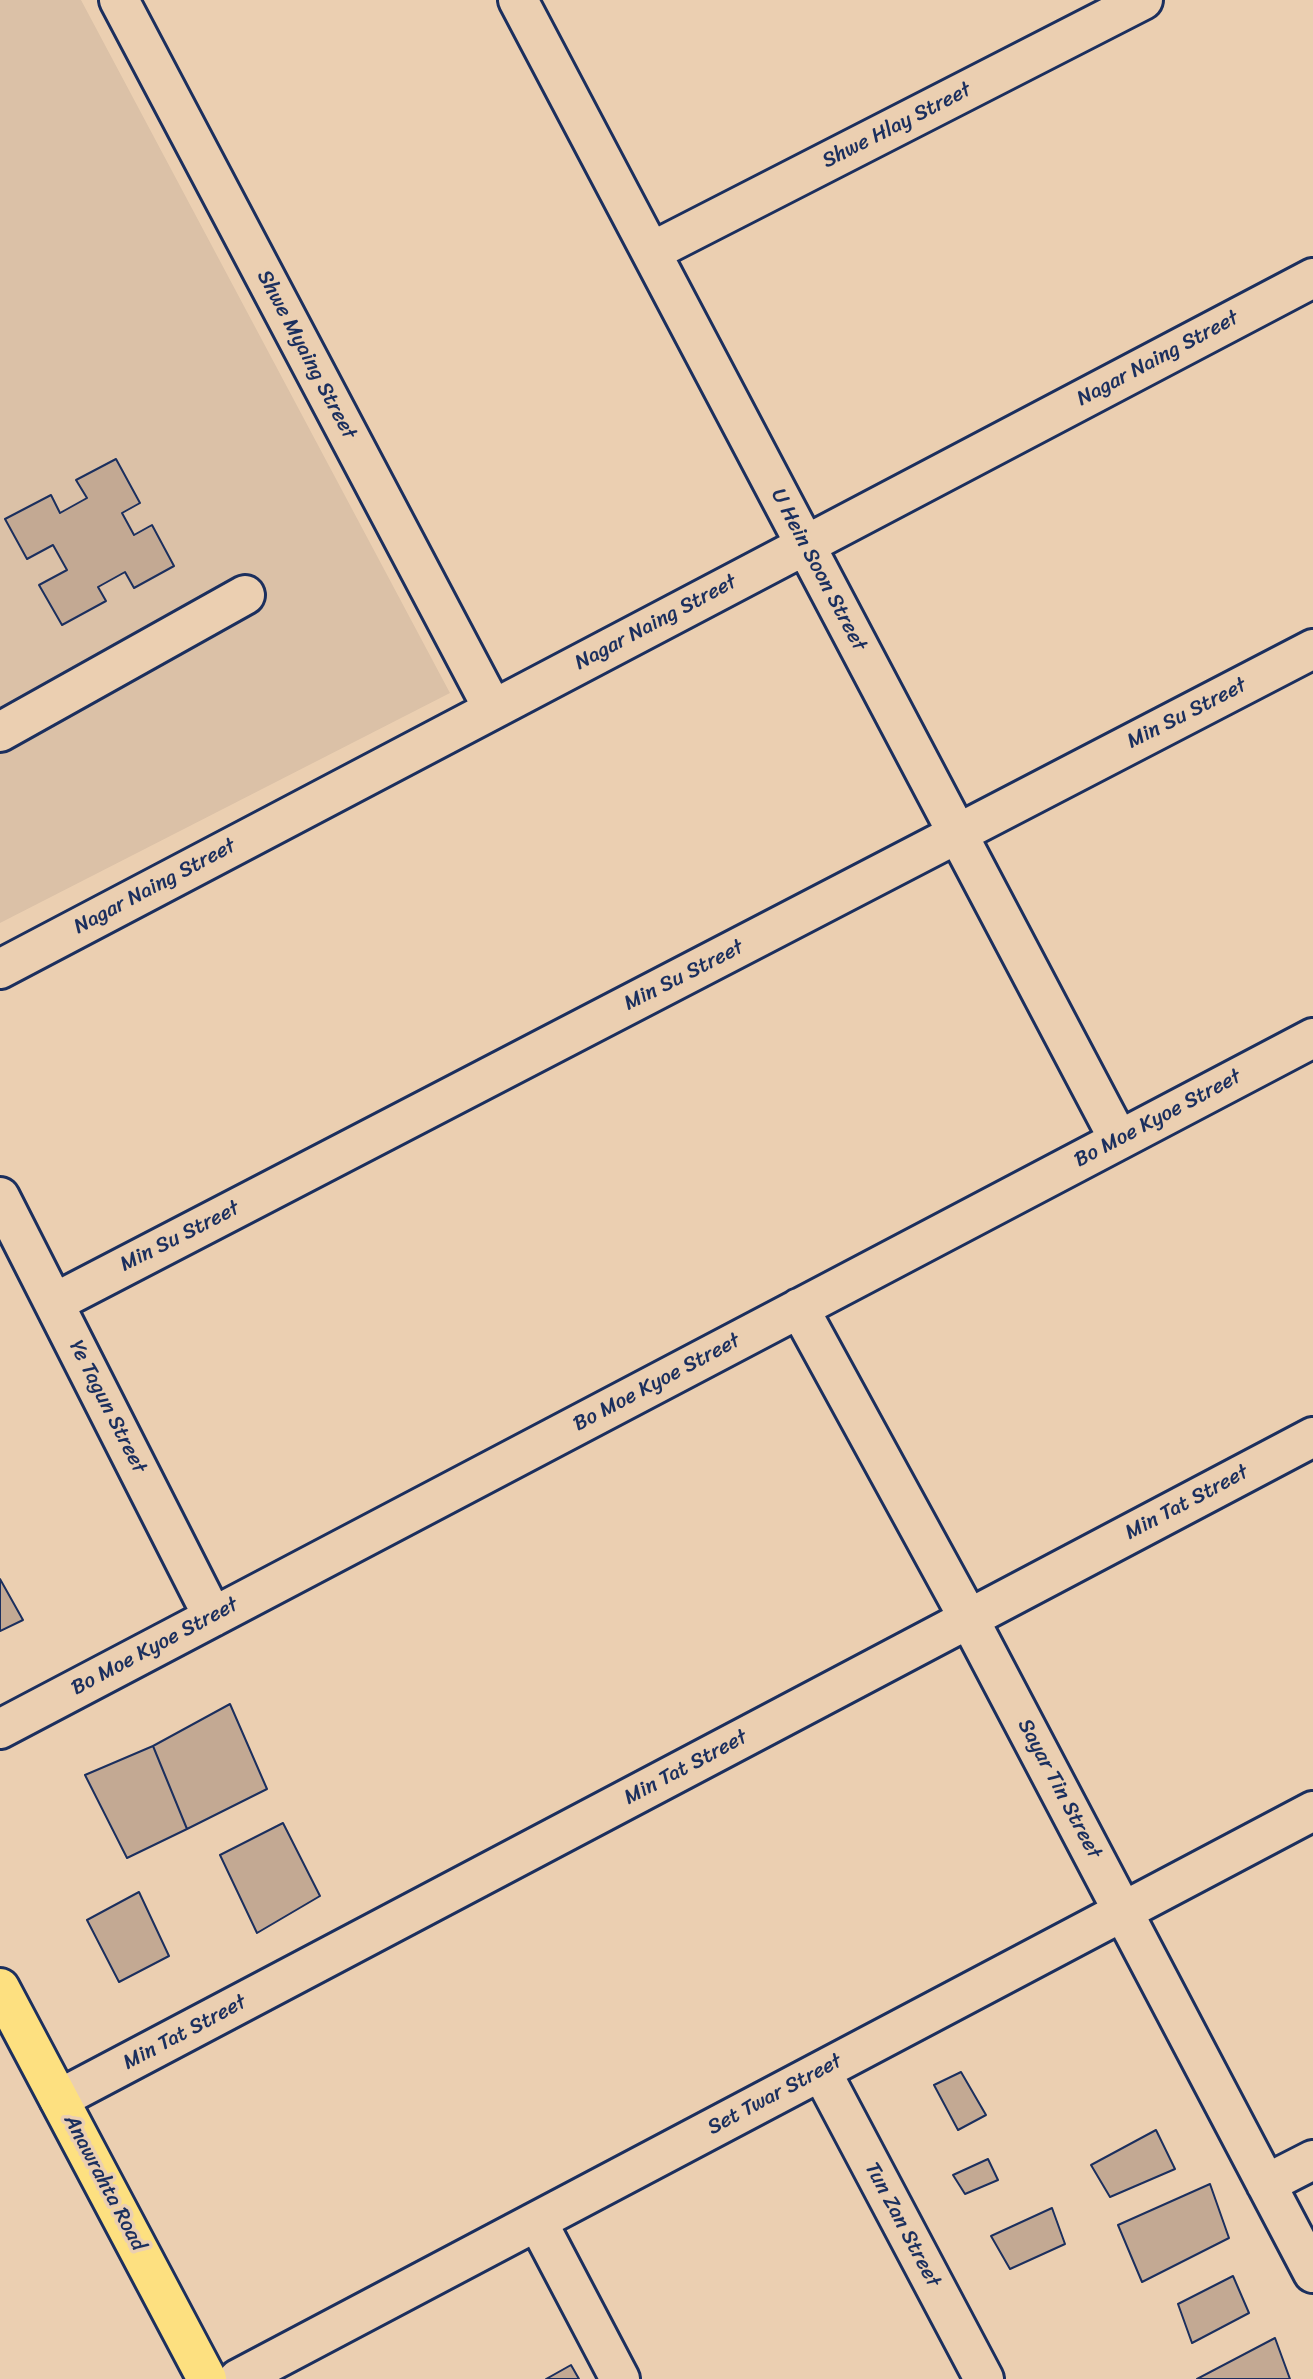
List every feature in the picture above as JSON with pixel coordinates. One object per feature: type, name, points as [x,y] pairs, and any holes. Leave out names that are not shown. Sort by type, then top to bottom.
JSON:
[{"type":"main road","name":"Anawrahta Road","points":[[0,1988],[207,2379]]},
{"type":"street","name":"Shwe Myaing Street","points":[[119,0],[493,709]]},
{"type":"street","name":"U Hein Soon Street","points":[[518,0],[1119,1140]]},
{"type":"street","name":"Shwe Hlay Street","points":[[651,252],[1143,0]]},
{"type":"street","name":"Nagar Naing Street","points":[[0,969],[1313,278]]},
{"type":"street","points":[[0,732],[245,596]]},
{"type":"street","name":"Min Su Street","points":[[54,1303],[1313,649]]},
{"type":"street","name":"Bo Moe Kyoe Street","points":[[0,1729],[1313,1038]]},
{"type":"street","name":"Ye Tagun Street","points":[[0,1196],[213,1617]]},
{"type":"street","name":"Sayar Tin Street","points":[[799,1308],[969,1619],[1313,2273]]},
{"type":"street","name":"Min Tat Street","points":[[59,2099],[1313,1437]]},
{"type":"street","name":"Set Twar Street","points":[[238,2379],[1313,1811]]},
{"type":"street","name":"Tun Zan Street","points":[[821,2071],[984,2379]]},
{"type":"street","points":[[1266,2184],[1313,2160]]},
{"type":"street","points":[[537,2221],[620,2379]]},
{"type":"shaded area","points":[[0,0],[81,0],[450,693],[0,923]]},
{"type":"building","points":[[116,459],[140,503],[122,513],[134,535],[152,525],[174,566],[134,588],[125,572],[98,587],[106,601],[62,625],[39,585],[67,570],[53,545],[27,559],[5,519],[51,495],[60,513],[87,498],[76,480]]},
{"type":"building","points":[[0,1579],[23,1620],[0,1631]]},
{"type":"building","points":[[230,1704],[267,1789],[187,1829],[153,1746]]},
{"type":"building","points":[[153,1746],[187,1829],[127,1858],[85,1775]]},
{"type":"building","points":[[283,1823],[320,1896],[257,1933],[220,1855]]},
{"type":"building","points":[[139,1892],[169,1956],[119,1982],[87,1920]]},
{"type":"building","points":[[961,2072],[986,2115],[958,2130],[934,2085]]},
{"type":"building","points":[[1156,2130],[1175,2169],[1110,2197],[1091,2165]]},
{"type":"building","points":[[988,2159],[998,2180],[965,2194],[953,2175]]},
{"type":"building","points":[[1210,2184],[1229,2238],[1142,2282],[1118,2225]]},
{"type":"building","points":[[1052,2208],[1065,2244],[1010,2269],[991,2236]]},
{"type":"building","points":[[1233,2276],[1249,2313],[1192,2343],[1178,2304]]},
{"type":"building","points":[[1275,2338],[1290,2379],[1197,2379]]},
{"type":"building","points":[[571,2365],[579,2379],[546,2379]]}]
